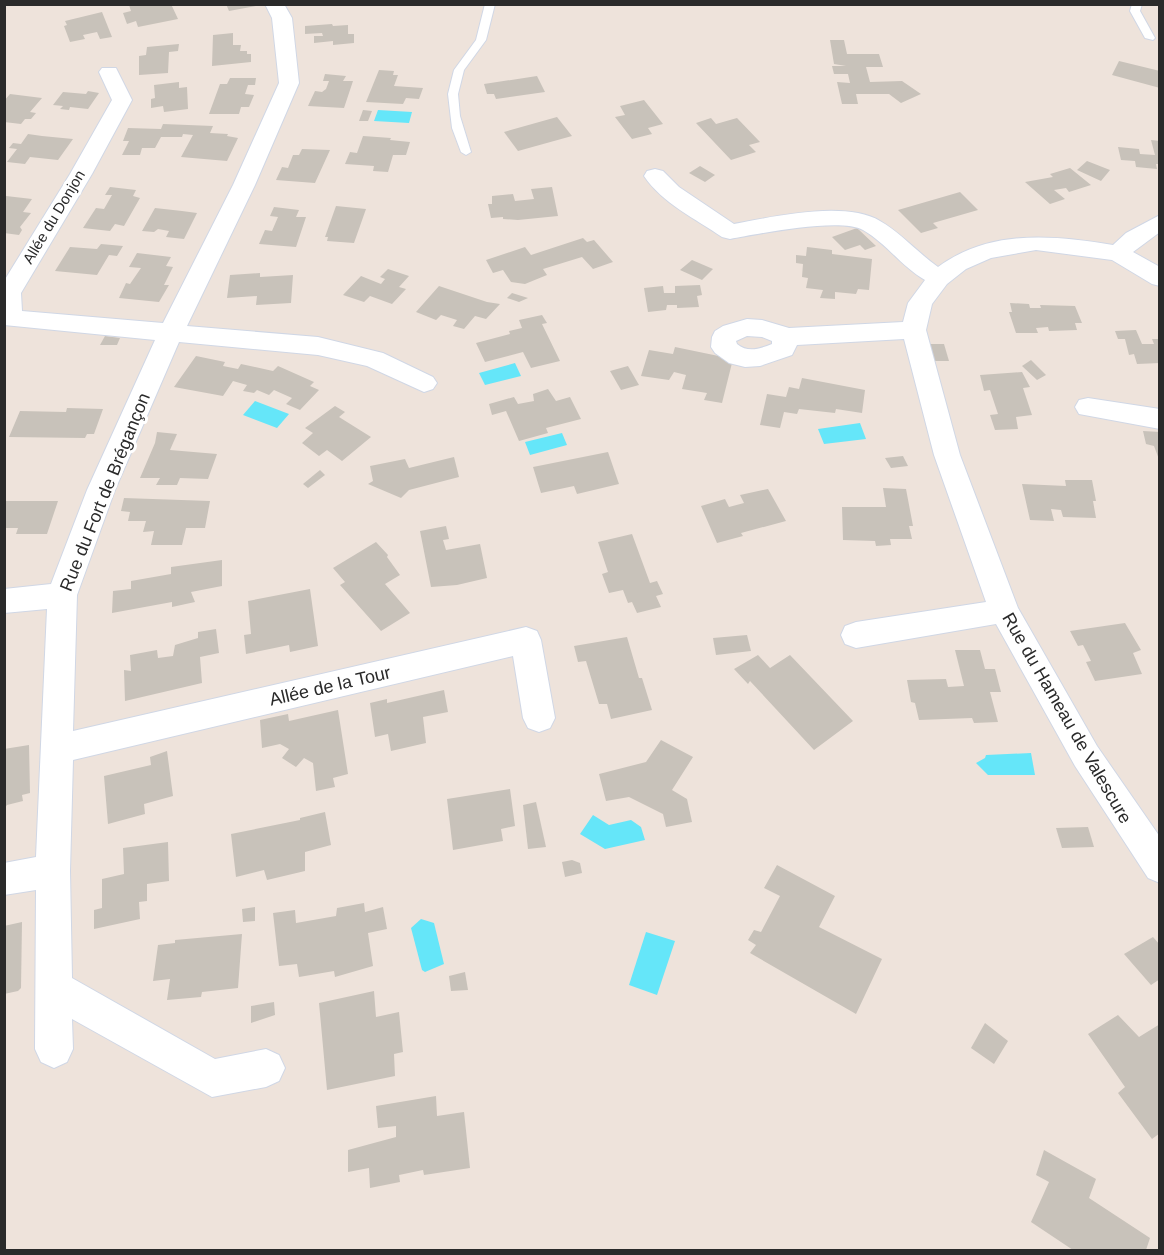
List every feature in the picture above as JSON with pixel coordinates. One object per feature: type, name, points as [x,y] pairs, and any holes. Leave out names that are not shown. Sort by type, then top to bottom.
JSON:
[{"type":"street","name":"Rue du Fort de Brégançon","points":[[54,1049],[53,870],[62,596],[101,490],[171,332],[244,185],[289,83],[282,18],[274,4]]},
{"type":"street","name":"Allée du Donjon","points":[[109,72],[122,100],[81,174],[9,293],[10,318],[171,332]]},
{"type":"street","points":[[655,177],[671,192],[730,232],[844,218],[868,223],[903,251],[922,270],[939,278]]},
{"type":"street","points":[[1119,253],[1134,238],[1160,222]]},
{"type":"street","name":"Rue du Hameau de Valescure","points":[[1160,278],[1119,253],[1036,243],[985,250],[958,264],[939,278],[920,303],[914,330],[947,455],[1004,611],[1086,756],[1144,847],[1160,867]]},
{"type":"street","points":[[786,337],[914,330]]},
{"type":"street","points":[[171,332],[318,346],[374,359],[424,383]]},
{"type":"street","points":[[1088,407],[1160,419]]},
{"type":"street","points":[[4,602],[62,596]]},
{"type":"street","points":[[856,635],[1004,611]]},
{"type":"street","name":"Allée de la Tour","points":[[57,749],[526,640],[538,718]]},
{"type":"street","points":[[4,879],[53,870]]},
{"type":"street","points":[[53,988],[212,1078],[266,1068]]},
{"type":"lane","points":[[466,152],[453,119],[453,93],[466,56],[479,46],[490,4]]},
{"type":"lane","points":[[1137,4],[1135,11],[1150,38]]},
{"type":"water","points":[[378,110],[412,112],[409,123],[374,121]]},
{"type":"water","points":[[515,363],[521,376],[485,385],[479,373]]},
{"type":"water","points":[[255,401],[289,414],[277,428],[243,415]]},
{"type":"water","points":[[860,423],[866,439],[824,444],[818,429]]},
{"type":"water","points":[[562,433],[567,445],[530,455],[525,442]]},
{"type":"water","points":[[1031,753],[1035,775],[988,775],[976,763],[986,755]]},
{"type":"water","points":[[593,815],[609,825],[631,820],[641,827],[645,840],[605,849],[580,834]]},
{"type":"water","points":[[421,919],[434,923],[444,964],[425,972],[422,970],[411,928]]},
{"type":"water","points":[[646,932],[675,941],[657,995],[629,985]]},
{"type":"building","points":[[155,4],[156,6],[171,4],[178,19],[138,27],[136,21],[127,24],[123,13],[131,11],[129,5]]},
{"type":"building","points":[[226,4],[256,4],[256,6],[229,11]]},
{"type":"building","points":[[102,12],[112,37],[100,39],[97,32],[83,35],[85,39],[70,42],[64,26],[67,25],[65,21]]},
{"type":"building","points":[[332,24],[333,26],[348,25],[348,34],[354,34],[354,43],[333,45],[333,41],[314,43],[314,36],[323,36],[322,33],[305,34],[305,26]]},
{"type":"building","points":[[233,33],[233,45],[241,45],[240,51],[247,51],[247,54],[251,54],[251,62],[212,66],[213,35]]},
{"type":"building","points":[[830,40],[844,40],[847,54],[879,54],[883,67],[866,67],[870,82],[902,81],[921,94],[901,103],[889,94],[856,94],[858,104],[842,104],[837,82],[850,83],[848,74],[834,74],[832,66],[846,66],[834,64]]},
{"type":"building","points":[[179,44],[178,51],[169,52],[168,73],[139,75],[139,56],[146,55],[147,47]]},
{"type":"building","points":[[1119,61],[1160,71],[1160,88],[1112,75]]},
{"type":"building","points":[[379,70],[394,71],[393,75],[398,75],[394,86],[423,88],[419,99],[406,98],[403,104],[366,102]]},
{"type":"building","points":[[325,74],[346,76],[343,81],[353,81],[344,108],[308,106],[315,91],[322,92],[326,89],[329,81],[323,81]]},
{"type":"building","points":[[537,76],[545,92],[496,99],[494,94],[487,94],[484,84]]},
{"type":"building","points":[[230,78],[256,78],[255,85],[248,85],[245,94],[254,95],[249,107],[241,107],[239,114],[209,114],[220,84],[227,84]]},
{"type":"building","points":[[179,82],[179,88],[187,87],[188,109],[164,112],[163,106],[151,108],[151,99],[155,98],[154,85]]},
{"type":"building","points":[[88,91],[99,93],[88,109],[70,107],[69,110],[60,109],[63,106],[53,105],[63,92],[86,94]]},
{"type":"building","points":[[10,94],[42,98],[30,112],[36,113],[31,119],[25,119],[21,124],[4,122],[4,101]]},
{"type":"building","points":[[644,100],[663,124],[648,128],[652,134],[632,139],[615,117],[625,115],[620,106]]},
{"type":"building","points":[[363,110],[372,111],[368,121],[359,121]]},
{"type":"building","points":[[557,117],[572,136],[518,151],[504,132]]},
{"type":"building","points":[[711,118],[716,124],[737,118],[760,142],[749,145],[756,152],[731,160],[696,123]]},
{"type":"building","points":[[163,124],[213,126],[210,133],[228,134],[227,136],[238,138],[227,161],[181,157],[193,135],[183,134],[182,137],[161,137],[155,148],[142,148],[140,155],[122,155],[129,141],[123,141],[128,128],[161,129]]},
{"type":"building","points":[[28,134],[73,139],[58,160],[30,157],[25,164],[7,162],[17,149],[9,148],[13,143],[21,144]]},
{"type":"building","points":[[363,136],[410,142],[406,155],[393,155],[388,172],[373,171],[374,166],[345,164],[350,152],[357,153]]},
{"type":"building","points":[[1151,140],[1160,141],[1160,164],[1156,164],[1157,169],[1136,167],[1135,161],[1121,160],[1118,147],[1139,149],[1140,154],[1155,155]]},
{"type":"building","points":[[302,149],[330,150],[315,183],[276,180],[282,167],[288,168],[293,155],[299,155]]},
{"type":"building","points":[[1087,161],[1110,170],[1101,181],[1077,170]]},
{"type":"building","points":[[700,166],[715,175],[705,182],[689,173]]},
{"type":"building","points":[[1070,168],[1091,185],[1069,192],[1066,188],[1054,190],[1065,199],[1050,204],[1025,182],[1053,177],[1050,174]]},
{"type":"building","points":[[110,187],[136,190],[133,196],[140,198],[124,226],[115,224],[110,231],[83,228],[96,208],[104,209],[112,195],[105,195]]},
{"type":"building","points":[[552,187],[558,216],[518,220],[503,219],[503,217],[491,218],[488,204],[492,204],[492,196],[513,194],[515,201],[534,199],[531,189]]},
{"type":"building","points":[[960,192],[978,210],[933,223],[938,228],[921,233],[898,210]]},
{"type":"building","points":[[6,196],[32,199],[23,212],[31,213],[20,227],[22,230],[19,235],[4,233]]},
{"type":"building","points":[[336,206],[366,209],[354,243],[327,241],[328,237],[325,237]]},
{"type":"building","points":[[274,207],[299,210],[296,217],[306,217],[296,247],[259,244],[265,230],[272,231],[278,217],[270,216]]},
{"type":"building","points":[[155,208],[197,213],[184,239],[166,237],[169,231],[158,229],[154,232],[142,231]]},
{"type":"building","points":[[857,228],[876,246],[865,250],[860,245],[845,250],[832,237]]},
{"type":"building","points":[[583,238],[587,242],[594,240],[613,262],[593,269],[582,257],[543,269],[547,275],[525,284],[511,282],[503,270],[493,273],[486,260],[525,247],[531,255]]},
{"type":"building","points":[[101,244],[123,246],[117,256],[109,255],[97,275],[55,271],[70,247],[97,249]]},
{"type":"building","points":[[807,247],[832,250],[832,254],[872,259],[869,290],[858,289],[856,294],[835,292],[835,299],[820,298],[823,290],[806,288],[808,278],[802,277],[803,264],[796,263],[796,255],[806,256]]},
{"type":"building","points":[[137,253],[171,257],[166,266],[173,267],[164,285],[169,285],[159,302],[119,298],[126,283],[130,284],[141,268],[129,267]]},
{"type":"building","points":[[692,260],[713,269],[702,280],[680,270]]},
{"type":"building","points":[[388,269],[409,276],[399,287],[406,289],[392,304],[370,296],[364,302],[343,295],[361,276],[381,284],[385,279],[380,277]]},
{"type":"building","points":[[260,273],[260,277],[293,275],[291,303],[256,305],[257,296],[227,298],[230,275]]},
{"type":"building","points":[[700,285],[702,295],[697,296],[699,307],[677,308],[677,305],[667,305],[666,310],[648,312],[644,288],[663,286],[664,293],[675,293],[675,286]]},
{"type":"building","points":[[439,286],[500,304],[486,319],[475,316],[464,329],[453,326],[457,320],[441,315],[436,320],[416,312]]},
{"type":"building","points":[[512,293],[528,298],[519,302],[507,298]]},
{"type":"building","points":[[1010,303],[1029,304],[1030,308],[1041,308],[1040,305],[1075,306],[1082,323],[1075,323],[1077,330],[1049,331],[1048,327],[1036,328],[1038,333],[1016,333],[1009,312],[1012,312]]},
{"type":"building","points":[[542,315],[547,323],[542,324],[560,361],[531,368],[523,352],[485,362],[476,343],[510,334],[509,331],[522,328],[519,320]]},
{"type":"building","points":[[1136,330],[1142,344],[1154,344],[1152,339],[1160,339],[1160,363],[1137,364],[1134,354],[1129,355],[1125,339],[1118,339],[1115,331]]},
{"type":"building","points":[[105,336],[120,338],[117,345],[100,345]]},
{"type":"building","points":[[926,344],[944,344],[949,361],[930,361]]},
{"type":"building","points":[[675,347],[733,359],[722,403],[704,400],[707,393],[682,389],[686,375],[674,372],[669,380],[641,376],[649,350],[673,354]]},
{"type":"building","points":[[196,356],[225,362],[223,366],[238,369],[241,364],[273,371],[278,366],[314,382],[310,386],[319,390],[300,410],[286,404],[292,398],[274,390],[269,395],[257,390],[254,393],[243,391],[247,385],[233,381],[223,396],[174,387]]},
{"type":"building","points":[[1031,360],[1046,375],[1037,380],[1022,366]]},
{"type":"building","points":[[628,366],[639,385],[621,390],[610,371]]},
{"type":"building","points":[[1022,372],[1030,387],[1023,388],[1032,415],[1016,417],[1018,429],[995,430],[990,415],[998,414],[990,390],[984,391],[980,375]]},
{"type":"building","points":[[802,378],[865,390],[862,413],[836,409],[835,413],[799,409],[797,414],[784,412],[780,428],[760,425],[767,394],[786,397],[789,387],[799,389]]},
{"type":"building","points":[[548,389],[556,401],[570,397],[581,419],[546,428],[548,433],[519,441],[506,411],[492,415],[489,404],[514,397],[518,404],[534,401],[533,394]]},
{"type":"building","points":[[335,406],[345,412],[339,417],[371,437],[342,461],[327,450],[319,456],[302,443],[313,433],[305,428]]},
{"type":"building","points":[[67,408],[103,409],[94,434],[87,434],[85,438],[9,437],[20,411],[66,412]]},
{"type":"building","points":[[1143,431],[1160,432],[1160,462],[1154,446],[1146,444]]},
{"type":"building","points":[[157,432],[177,434],[170,450],[217,454],[208,479],[180,478],[177,485],[156,485],[160,478],[140,478],[155,443]]},
{"type":"building","points":[[608,452],[619,484],[577,494],[574,486],[541,493],[533,467]]},
{"type":"building","points":[[903,456],[908,466],[891,468],[885,458]]},
{"type":"building","points":[[454,457],[459,477],[409,490],[401,498],[368,484],[373,481],[370,466],[405,459],[409,468]]},
{"type":"building","points":[[320,470],[325,475],[308,488],[303,484]]},
{"type":"building","points":[[1065,480],[1092,480],[1096,518],[1063,517],[1061,510],[1051,509],[1054,521],[1030,520],[1022,484],[1066,486]]},
{"type":"building","points":[[883,488],[906,489],[913,526],[909,526],[912,539],[890,539],[891,545],[876,546],[875,541],[843,540],[842,507],[886,507]]},
{"type":"building","points":[[768,489],[786,521],[741,533],[743,536],[717,543],[701,506],[725,499],[729,507],[744,503],[740,495]]},
{"type":"building","points":[[124,498],[210,501],[205,528],[186,528],[182,545],[151,545],[154,531],[143,532],[146,521],[128,521],[130,512],[121,511]]},
{"type":"building","points":[[4,501],[58,501],[47,534],[16,534],[18,528],[4,528]]},
{"type":"building","points":[[446,526],[449,539],[443,540],[446,550],[480,544],[487,578],[457,585],[431,587],[420,531]]},
{"type":"building","points":[[632,534],[650,583],[657,581],[663,594],[656,596],[661,607],[637,613],[632,602],[628,603],[623,590],[609,593],[602,574],[608,572],[598,542]]},
{"type":"building","points":[[376,542],[388,555],[387,557],[400,575],[385,584],[410,613],[381,631],[340,585],[345,582],[333,568]]},
{"type":"building","points":[[222,560],[222,586],[191,592],[195,602],[172,607],[172,602],[112,613],[113,591],[131,589],[131,581],[171,574],[171,567]]},
{"type":"building","points":[[310,589],[318,646],[290,652],[289,645],[246,654],[244,635],[251,634],[248,601]]},
{"type":"building","points":[[1125,623],[1141,650],[1133,653],[1142,674],[1095,681],[1086,662],[1091,661],[1083,645],[1078,646],[1070,631]]},
{"type":"building","points":[[216,629],[219,653],[200,657],[202,683],[125,701],[124,670],[131,671],[130,655],[157,650],[158,658],[173,656],[175,645],[198,638],[198,632]]},
{"type":"building","points":[[747,635],[751,651],[716,655],[713,638]]},
{"type":"building","points":[[627,637],[639,678],[642,678],[652,710],[611,719],[607,704],[599,704],[586,661],[578,662],[574,646]]},
{"type":"building","points":[[955,650],[980,650],[985,669],[995,669],[1001,692],[990,692],[998,722],[974,723],[972,718],[919,720],[915,703],[911,702],[907,680],[946,679],[948,687],[964,686]]},
{"type":"building","points":[[758,655],[770,668],[790,655],[853,721],[814,750],[750,681],[748,684],[734,669]]},
{"type":"building","points":[[444,690],[448,712],[423,717],[426,743],[391,751],[388,734],[375,737],[370,703],[387,699],[387,703]]},
{"type":"building","points":[[338,710],[348,774],[333,778],[335,787],[316,791],[313,763],[304,758],[296,767],[282,758],[289,749],[280,744],[262,748],[260,720],[288,714],[289,721]]},
{"type":"building","points":[[661,740],[693,757],[672,790],[687,799],[692,822],[666,827],[663,814],[629,797],[606,801],[599,774],[646,762]]},
{"type":"building","points":[[29,745],[30,793],[22,795],[23,801],[7,805],[4,809],[4,749]]},
{"type":"building","points":[[167,751],[173,796],[144,804],[145,814],[108,824],[104,776],[151,765],[150,757]]},
{"type":"building","points":[[510,789],[515,826],[501,829],[503,841],[453,850],[447,799]]},
{"type":"building","points":[[536,802],[546,847],[528,849],[523,805]]},
{"type":"building","points":[[325,812],[331,845],[305,852],[305,871],[267,880],[264,870],[236,877],[231,834],[300,820],[300,818]]},
{"type":"building","points":[[1088,827],[1094,847],[1062,848],[1056,828]]},
{"type":"building","points":[[168,842],[169,881],[147,884],[147,901],[139,902],[140,919],[94,929],[94,910],[102,908],[102,879],[124,874],[123,848]]},
{"type":"building","points":[[572,860],[580,863],[582,873],[565,877],[562,862]]},
{"type":"building","points":[[777,865],[835,896],[819,927],[882,959],[856,1014],[750,953],[756,945],[748,940],[754,930],[761,932],[780,896],[764,888]]},
{"type":"building","points":[[364,903],[365,912],[383,907],[387,929],[368,933],[373,966],[335,977],[334,971],[299,977],[297,964],[279,966],[273,913],[295,910],[296,923],[336,916],[337,908]]},
{"type":"building","points":[[255,907],[255,921],[243,922],[242,909]]},
{"type":"building","points":[[22,922],[21,988],[18,991],[4,994],[4,926]]},
{"type":"building","points":[[242,934],[238,988],[202,992],[201,997],[167,1000],[170,979],[153,981],[158,945],[175,943],[175,940]]},
{"type":"building","points":[[1153,937],[1160,945],[1160,979],[1151,985],[1124,954]]},
{"type":"building","points":[[465,972],[468,990],[451,991],[449,976]]},
{"type":"building","points":[[374,991],[376,1017],[399,1012],[403,1052],[394,1054],[395,1076],[327,1090],[319,1003]]},
{"type":"building","points":[[274,1002],[275,1015],[251,1023],[251,1006]]},
{"type":"building","points":[[1118,1015],[1139,1037],[1160,1024],[1160,1133],[1152,1139],[1118,1093],[1125,1087],[1088,1034]]},
{"type":"building","points":[[985,1023],[1008,1041],[994,1064],[971,1048]]},
{"type":"building","points":[[436,1096],[437,1116],[464,1112],[470,1168],[424,1175],[423,1170],[399,1175],[400,1182],[370,1188],[369,1168],[348,1172],[348,1150],[396,1137],[396,1126],[378,1128],[376,1106]]},
{"type":"building","points":[[1044,1150],[1096,1179],[1089,1198],[1150,1238],[1146,1250],[1073,1250],[1031,1222],[1049,1182],[1036,1175]]}]
